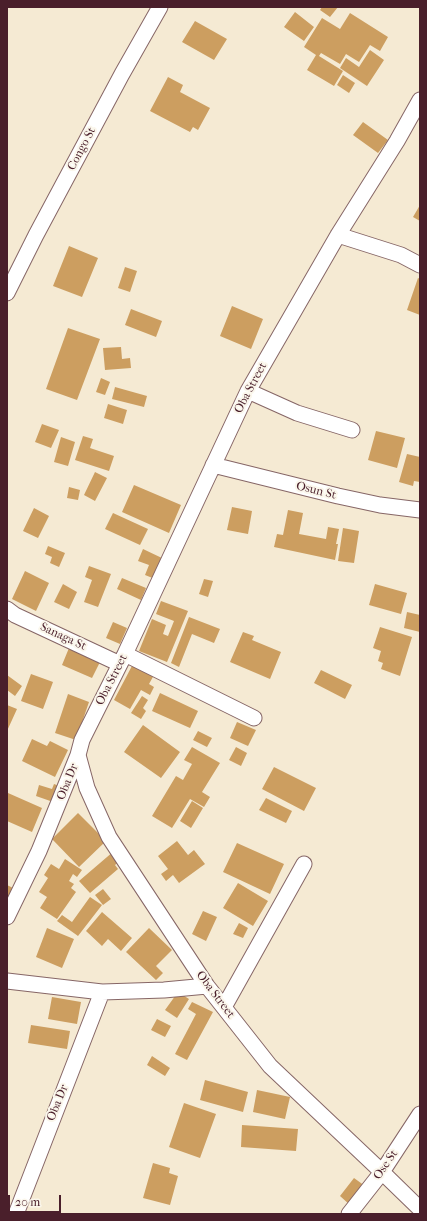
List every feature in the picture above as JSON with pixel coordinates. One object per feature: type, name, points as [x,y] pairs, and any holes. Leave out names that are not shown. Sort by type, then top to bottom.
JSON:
[{"type":"street","name":"Congo St","points":[[7,293],[43,221],[122,74],[160,7]]},
{"type":"street","name":"Oba Street","points":[[420,100],[338,235],[248,391],[123,659],[82,740],[78,755],[88,788],[109,837],[207,986],[270,1066],[420,1209]]},
{"type":"street","points":[[338,235],[401,255],[420,265]]},
{"type":"street","points":[[248,391],[297,413],[352,430]]},
{"type":"street","name":"Osun St","points":[[213,465],[338,496],[380,505],[420,510]]},
{"type":"street","name":"Sanaga St","points":[[7,609],[15,615],[123,659],[254,718]]},
{"type":"street","name":"Oba Dr","points":[[7,917],[39,851],[78,755]]},
{"type":"street","points":[[224,1007],[304,864]]},
{"type":"street","points":[[7,981],[102,992],[164,990],[207,986]]},
{"type":"street","name":"Oba Dr","points":[[16,1214],[102,992]]},
{"type":"street","name":"Ose St","points":[[349,1214],[382,1172],[420,1114]]},
{"type":"building","points":[[322,7],[338,7],[330,17],[320,10]]},
{"type":"building","points":[[295,12],[314,27],[304,41],[284,27]]},
{"type":"building","points":[[350,13],[388,37],[380,51],[370,45],[359,62],[346,54],[340,64],[321,53],[319,56],[343,71],[334,86],[307,70],[316,55],[304,47],[322,18],[340,29]]},
{"type":"building","points":[[195,21],[227,39],[214,60],[182,42]]},
{"type":"building","points":[[370,50],[384,60],[367,86],[340,68],[346,58],[359,67]]},
{"type":"building","points":[[343,75],[355,83],[349,93],[337,85]]},
{"type":"building","points":[[168,77],[183,85],[180,92],[210,108],[198,130],[193,127],[190,132],[150,111]]},
{"type":"building","points":[[363,122],[388,140],[378,153],[353,135]]},
{"type":"building","points":[[420,205],[420,221],[413,217]]},
{"type":"building","points":[[69,246],[98,258],[82,297],[53,286]]},
{"type":"building","points":[[125,267],[137,271],[130,292],[118,288]]},
{"type":"building","points":[[418,278],[420,279],[420,315],[407,310]]},
{"type":"building","points":[[232,306],[263,319],[251,349],[220,336]]},
{"type":"building","points":[[131,309],[162,321],[156,337],[125,325]]},
{"type":"building","points":[[68,328],[100,339],[77,400],[46,389]]},
{"type":"building","points":[[121,347],[122,359],[130,358],[131,368],[105,370],[103,348]]},
{"type":"building","points":[[101,378],[110,382],[105,395],[96,392]]},
{"type":"building","points":[[115,387],[147,396],[144,407],[112,399]]},
{"type":"building","points":[[108,404],[127,410],[123,424],[104,418]]},
{"type":"building","points":[[42,424],[59,430],[51,448],[35,442]]},
{"type":"building","points":[[376,431],[405,438],[397,468],[368,460]]},
{"type":"building","points":[[83,436],[93,439],[90,448],[114,456],[109,471],[75,460]]},
{"type":"building","points":[[61,437],[75,442],[68,466],[54,462]]},
{"type":"building","points":[[407,454],[420,457],[420,482],[414,481],[413,486],[399,482]]},
{"type":"building","points":[[95,472],[107,478],[95,501],[84,495]]},
{"type":"building","points":[[134,485],[181,505],[169,533],[122,512]]},
{"type":"building","points":[[69,487],[80,490],[78,500],[67,498]]},
{"type":"building","points":[[232,507],[252,511],[248,534],[227,530]]},
{"type":"building","points":[[34,508],[49,516],[38,538],[23,531]]},
{"type":"building","points":[[288,510],[303,513],[299,534],[326,539],[328,527],[339,529],[335,560],[274,547],[277,534],[283,535]]},
{"type":"building","points":[[113,513],[148,529],[140,545],[105,529]]},
{"type":"building","points":[[343,528],[359,531],[354,563],[338,561]]},
{"type":"building","points":[[48,546],[65,553],[59,567],[50,563],[52,557],[45,554]]},
{"type":"building","points":[[143,549],[164,559],[155,579],[145,575],[149,565],[138,561]]},
{"type":"building","points":[[89,566],[111,574],[98,607],[84,602],[92,580],[85,577]]},
{"type":"building","points":[[25,571],[49,583],[36,611],[12,599]]},
{"type":"building","points":[[122,578],[146,588],[141,600],[117,589]]},
{"type":"building","points":[[204,579],[213,581],[208,597],[199,594]]},
{"type":"building","points":[[63,584],[77,592],[69,609],[54,602]]},
{"type":"building","points":[[375,584],[407,593],[401,614],[369,605]]},
{"type":"building","points":[[161,601],[188,611],[167,662],[139,651],[152,619],[166,625],[163,634],[168,636],[174,621],[156,614]]},
{"type":"building","points":[[407,612],[420,615],[420,632],[404,628]]},
{"type":"building","points":[[189,617],[220,629],[214,643],[192,634],[179,667],[171,663]]},
{"type":"building","points":[[113,622],[127,628],[120,644],[106,638]]},
{"type":"building","points":[[380,627],[412,637],[400,676],[381,669],[383,663],[378,661],[381,651],[373,648]]},
{"type":"building","points":[[243,632],[254,636],[252,640],[281,652],[270,679],[230,662]]},
{"type":"building","points":[[69,648],[100,662],[92,678],[62,665]]},
{"type":"building","points":[[133,664],[154,675],[149,684],[154,687],[150,695],[141,690],[130,709],[114,700]]},
{"type":"building","points":[[321,670],[352,685],[345,699],[314,683]]},
{"type":"building","points":[[31,674],[53,682],[43,709],[21,701]]},
{"type":"building","points":[[7,675],[22,686],[15,696],[7,690]]},
{"type":"building","points":[[160,693],[198,711],[190,728],[152,711]]},
{"type":"building","points":[[68,694],[89,702],[76,740],[55,733]]},
{"type":"building","points":[[142,696],[148,700],[143,708],[146,711],[141,719],[131,713]]},
{"type":"building","points":[[7,705],[17,709],[7,731]]},
{"type":"building","points":[[237,722],[256,730],[248,746],[230,738]]},
{"type":"building","points":[[143,725],[180,752],[161,778],[124,752]]},
{"type":"building","points":[[198,731],[212,738],[207,747],[193,740]]},
{"type":"building","points":[[32,739],[47,746],[50,741],[68,750],[55,777],[22,761]]},
{"type":"building","points":[[192,747],[220,763],[202,792],[210,797],[204,807],[190,799],[172,828],[152,816],[176,776],[183,780],[192,764],[184,760]]},
{"type":"building","points":[[236,747],[247,753],[241,766],[229,760]]},
{"type":"building","points":[[274,767],[316,788],[304,811],[262,789]]},
{"type":"building","points":[[54,784],[62,787],[56,803],[36,796],[39,785],[52,789]]},
{"type":"building","points":[[8,793],[42,808],[32,832],[7,821]]},
{"type":"building","points":[[266,798],[292,811],[286,823],[259,810]]},
{"type":"building","points":[[192,801],[203,808],[191,828],[180,821]]},
{"type":"building","points":[[78,813],[106,841],[79,867],[52,839]]},
{"type":"building","points":[[177,841],[188,855],[194,850],[205,864],[179,883],[173,875],[166,881],[161,874],[168,869],[158,856]]},
{"type":"building","points":[[237,843],[284,864],[270,894],[223,872]]},
{"type":"building","points":[[114,851],[121,860],[115,865],[118,869],[90,893],[79,881]]},
{"type":"building","points":[[65,859],[82,870],[77,877],[73,874],[69,881],[74,884],[71,888],[76,892],[57,919],[40,908],[47,897],[39,892],[48,878],[44,875],[51,864],[59,869]]},
{"type":"building","points":[[238,883],[268,901],[253,926],[223,908]]},
{"type":"building","points":[[7,885],[15,889],[7,904]]},
{"type":"building","points":[[103,889],[111,899],[103,905],[95,895]]},
{"type":"building","points":[[90,897],[102,905],[78,936],[57,921],[62,915],[72,922]]},
{"type":"building","points":[[203,911],[217,917],[206,941],[192,934]]},
{"type":"building","points":[[102,912],[132,938],[121,951],[108,939],[102,946],[86,931]]},
{"type":"building","points":[[239,923],[248,928],[243,938],[233,934]]},
{"type":"building","points":[[47,928],[74,939],[62,968],[36,957]]},
{"type":"building","points":[[149,928],[172,950],[156,966],[163,973],[156,980],[126,952]]},
{"type":"building","points":[[178,992],[189,999],[177,1018],[165,1010]]},
{"type":"building","points":[[52,997],[81,1002],[77,1024],[48,1019]]},
{"type":"building","points":[[192,1002],[213,1012],[187,1060],[175,1054],[196,1014],[188,1009]]},
{"type":"building","points":[[157,1019],[171,1026],[165,1037],[151,1030]]},
{"type":"building","points":[[31,1025],[70,1031],[67,1049],[28,1043]]},
{"type":"building","points":[[152,1056],[170,1068],[165,1076],[147,1065]]},
{"type":"building","points":[[205,1080],[248,1092],[243,1112],[200,1100]]},
{"type":"building","points":[[257,1090],[290,1097],[285,1119],[253,1112]]},
{"type":"building","points":[[184,1103],[216,1114],[200,1158],[169,1147]]},
{"type":"building","points":[[242,1125],[298,1129],[296,1151],[241,1147]]},
{"type":"building","points":[[153,1163],[170,1168],[169,1173],[178,1176],[170,1205],[143,1198]]},
{"type":"building","points":[[354,1178],[365,1186],[350,1205],[340,1196]]}]
